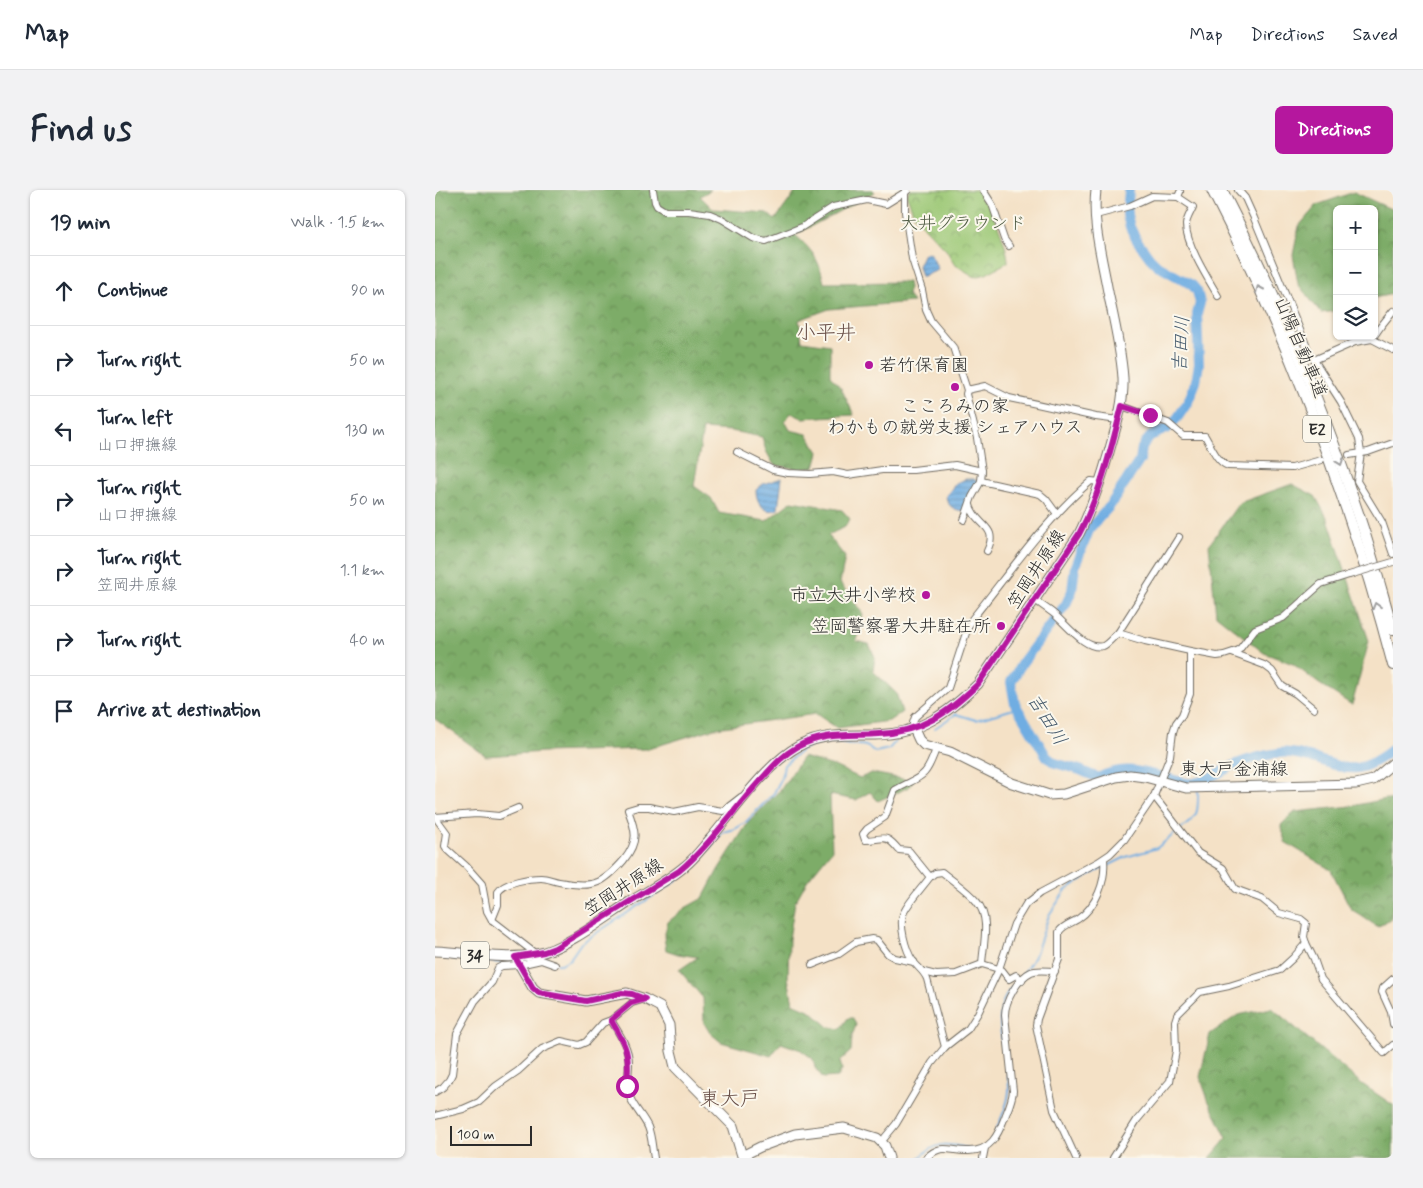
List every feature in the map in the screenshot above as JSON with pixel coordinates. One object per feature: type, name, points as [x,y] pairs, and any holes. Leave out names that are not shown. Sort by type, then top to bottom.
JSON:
[{"type":"highway","name":"山陽自動車道","points":[[1212,190],[1227,210],[1295,346],[1334,446],[1363,529],[1393,630]]},
{"type":"highway","name":"山陽自動車道","points":[[1222,190],[1227,210],[1325,449],[1353,532],[1393,665]]},
{"type":"main road","name":"笠岡井原線","points":[[435,951],[517,961],[555,948],[679,871],[698,853],[781,758],[807,742],[837,735],[888,734],[914,729],[942,714],[959,702],[978,684],[1079,534],[1100,482],[1122,406],[1123,378],[1098,239],[1095,215],[1096,190]]},
{"type":"main road","name":"東大戸金浦線","points":[[914,729],[921,743],[955,754],[1012,783],[1049,795],[1073,792],[1123,776],[1161,778],[1180,787],[1198,788],[1356,784],[1373,780],[1393,763]]},
{"type":"main road","points":[[517,961],[533,988],[539,993],[586,1001],[622,993],[632,994],[660,1008],[667,1018],[669,1025],[671,1051],[675,1067],[733,1126],[740,1157],[760,1147],[795,1134],[844,1128],[877,1138],[882,1142],[889,1158]]},
{"type":"street","points":[[653,190],[657,206],[665,211],[689,211],[710,214],[722,218],[753,238],[766,241],[802,226],[833,207],[867,200],[886,204],[906,191]]},
{"type":"street","points":[[983,190],[991,204],[1004,239],[1009,246]]},
{"type":"street","points":[[1238,190],[1245,198],[1254,218],[1309,352],[1352,422],[1359,439],[1361,453],[1357,481],[1382,522],[1393,554]]},
{"type":"street","points":[[906,191],[905,212],[912,259],[926,310],[931,321],[953,347],[967,390],[966,394],[977,438],[982,471],[981,481],[964,520]]},
{"type":"street","points":[[1095,215],[1127,207],[1152,196],[1180,192],[1193,207],[1186,224],[1189,240],[1205,275],[1218,296]]},
{"type":"street","points":[[1378,331],[1393,311]]},
{"type":"street","points":[[1314,360],[1355,342],[1367,340]]},
{"type":"street","points":[[1375,340],[1393,350]]},
{"type":"street","points":[[967,390],[985,386],[1009,398],[1095,417],[1118,420]]},
{"type":"street","points":[[1122,406],[1168,423],[1183,436],[1205,436],[1218,459],[1228,466],[1292,468],[1321,460]]},
{"type":"street","points":[[1349,454],[1381,448],[1393,443]]},
{"type":"street","points":[[737,452],[773,470],[788,473],[833,472],[848,475],[882,470],[913,470],[955,464],[982,471]]},
{"type":"street","points":[[981,481],[1040,494],[1047,499],[1057,514]]},
{"type":"street","points":[[914,729],[915,717],[948,688],[972,619],[1029,547],[1073,496],[1091,481],[1100,482]]},
{"type":"street","points":[[970,505],[973,514],[990,532],[991,542],[987,551]]},
{"type":"street","points":[[1035,600],[1057,617],[1076,636],[1090,644],[1102,646],[1118,633],[1179,537]]},
{"type":"street","points":[[1118,633],[1145,642],[1217,656],[1232,653],[1239,650],[1255,629],[1283,618],[1321,584],[1393,562]]},
{"type":"street","points":[[882,1142],[896,1124],[932,1063],[945,1047],[968,1028],[978,1012],[999,969],[1014,924],[1026,904],[1040,893],[1104,864],[1124,840],[1153,796],[1170,756],[1173,732],[1183,715],[1190,694],[1190,651]]},
{"type":"street","points":[[1232,653],[1264,665],[1272,671],[1281,686],[1296,694],[1315,709]]},
{"type":"street","points":[[930,877],[909,851],[899,850],[890,839],[886,838],[865,840],[863,834],[867,829],[885,817],[895,790],[920,778],[926,772],[936,749]]},
{"type":"street","points":[[492,920],[498,905],[497,892],[504,887],[540,878],[589,884],[598,882],[606,877],[619,866],[635,840],[634,826],[629,810],[649,807],[674,812],[697,807],[723,810],[747,795]]},
{"type":"street","points":[[1153,796],[1198,853],[1223,868],[1235,889],[1262,899],[1279,913],[1301,919],[1306,923],[1304,937],[1321,980],[1384,1053],[1393,1045]]},
{"type":"street","points":[[436,818],[477,814],[499,816],[518,808]]},
{"type":"street","points":[[436,818],[447,833],[445,846],[447,849],[474,873],[482,884],[487,911],[492,920],[536,954]]},
{"type":"street","points":[[1077,1158],[1054,1110],[1036,1025],[1060,954],[1059,932],[1061,928],[1081,917],[1091,906],[1101,887],[1104,864]]},
{"type":"street","points":[[945,1047],[933,995],[924,972],[914,962],[905,943],[903,918],[904,912],[935,873],[942,872],[978,902],[983,914],[985,934],[982,964]]},
{"type":"street","points":[[812,965],[839,954],[856,942],[872,938],[877,940],[888,954],[895,958],[914,962]]},
{"type":"street","points":[[1113,1158],[1137,1120],[1170,1081],[1176,1051],[1175,1021],[1177,1015],[1200,992],[1229,986],[1280,970],[1306,943]]},
{"type":"street","points":[[435,1092],[443,1088],[449,1080],[452,1074],[457,1034],[475,1001],[492,982],[498,968],[517,961],[541,960],[555,965]]},
{"type":"street","points":[[924,972],[957,974],[982,964],[999,969],[1009,979],[1016,975],[1020,978]]},
{"type":"street","points":[[926,1158],[934,1150],[941,1148],[972,1151],[985,1148],[994,1141],[1012,1099],[1013,1082],[1005,1008],[1008,998],[1020,978],[1032,971],[1055,972]]},
{"type":"street","points":[[1393,978],[1383,988],[1382,992],[1391,1012],[1393,1024]]},
{"type":"street","points":[[435,1116],[463,1109],[479,1102],[496,1086],[518,1071],[541,1049],[561,1042],[579,1045],[585,1042],[603,1023],[611,1020],[631,1003],[645,999]]},
{"type":"street","points":[[611,1020],[621,1036],[628,1054],[627,1086],[635,1106],[648,1127],[653,1158]]},
{"type":"street","points":[[983,1158],[985,1148]]},
{"type":"green space","points":[[435,190],[711,190],[700,196],[713,209],[767,213],[775,220],[797,190],[873,190],[875,192],[795,235],[814,256],[824,283],[908,282],[907,294],[913,302],[829,309],[799,320],[802,341],[830,345],[830,376],[841,388],[854,415],[802,418],[791,413],[785,421],[790,430],[807,434],[819,452],[815,467],[799,469],[774,465],[766,451],[762,437],[731,431],[703,429],[694,486],[711,498],[719,513],[766,521],[792,501],[842,510],[850,519],[845,527],[828,535],[845,557],[840,583],[863,614],[856,641],[869,644],[875,657],[873,671],[896,693],[902,712],[889,721],[837,728],[816,714],[716,728],[647,749],[543,752],[486,756],[435,719]]},
{"type":"green space","name":"大井グラウンド","points":[[909,190],[981,190],[1002,236],[1008,262],[986,274],[975,277],[954,264],[947,251],[915,217],[907,196]]},
{"type":"green space","points":[[1354,192],[1393,210],[1393,294],[1378,297],[1378,205],[1333,205],[1333,312],[1321,313],[1298,284],[1293,255],[1299,226],[1317,205]]},
{"type":"green space","points":[[1292,484],[1315,496],[1328,519],[1369,641],[1352,705],[1293,664],[1264,653],[1216,615],[1209,545],[1239,503]]},
{"type":"green space","points":[[803,757],[834,766],[860,778],[872,773],[913,781],[909,787],[878,801],[870,792],[856,800],[830,795],[832,850],[807,881],[795,902],[789,939],[788,978],[793,1003],[811,1011],[829,1027],[840,1029],[848,1018],[853,1018],[856,1025],[852,1036],[851,1051],[840,1061],[842,1070],[838,1077],[823,1078],[815,1068],[813,1059],[801,1050],[781,1043],[771,1056],[721,1042],[710,1033],[704,1023],[703,998],[679,970],[698,957],[666,950],[664,936],[668,922],[685,908],[703,898],[718,870],[748,823],[781,789]]},
{"type":"green space","points":[[1386,799],[1393,800],[1393,898],[1391,918],[1378,927],[1351,909],[1331,870],[1285,842],[1281,825],[1295,812],[1352,806]]},
{"type":"green space","points":[[1272,1008],[1362,1084],[1393,1105],[1393,1158],[1210,1158],[1227,1138],[1209,1102],[1200,1077],[1210,1034],[1238,1015]]},
{"type":"water","points":[[930,252],[938,270],[921,277],[918,266],[924,253]]},
{"type":"water","points":[[782,478],[778,509],[765,509],[756,495],[756,490],[763,484]]},
{"type":"water","points":[[966,479],[974,479],[978,482],[964,511],[957,510],[948,502],[946,496],[956,483]]},
{"type":"waterway","name":"吉田川","points":[[1129,190],[1127,215],[1136,239],[1158,266],[1192,285],[1197,291],[1200,303],[1197,314],[1199,364],[1196,382],[1188,402],[1178,417],[1168,428],[1151,436],[1145,443],[1140,460],[1109,507],[1090,528],[1075,566],[1072,591],[1066,604],[1022,663],[1011,682],[1015,704],[1047,757],[1055,763],[1080,770],[1098,778],[1117,771],[1134,771],[1194,783],[1242,762],[1282,752],[1299,754],[1341,767],[1359,768],[1379,759],[1393,749]]},
{"type":"waterway","points":[[935,728],[956,714],[976,720],[1017,708]]},
{"type":"waterway","points":[[825,742],[864,745],[875,752],[889,749],[895,742]]},
{"type":"waterway","points":[[557,964],[570,959],[581,943],[673,883],[701,858],[723,832],[735,829],[745,823],[774,793],[782,777],[784,765],[803,749],[821,743]]},
{"type":"waterway","points":[[1182,828],[1192,820],[1197,812],[1198,790]]},
{"type":"waterway","points":[[1022,975],[1035,956],[1049,915],[1066,890],[1089,875],[1126,857],[1157,848],[1178,831]]},
{"type":"waterway","points":[[441,957],[503,963]]},
{"type":"waterway","points":[[996,1130],[1009,1095],[1000,1023],[1004,998],[1012,987]]},
{"type":"waterway","points":[[919,1158],[936,1146],[952,1145],[967,1148]]},
{"type":"place","name":"若竹保育園","points":[[869,365]]},
{"type":"place","name":"こころみの家 わかもの就労支援 シェアハウス","points":[[955,387]]},
{"type":"place","name":"市立大井小学校","points":[[926,595]]},
{"type":"place","name":"笠岡警察署大井駐在所","points":[[1001,626]]},
{"type":"district","name":"小平井","points":[[826,332]]},
{"type":"district","name":"東大戸","points":[[730,1098]]},
{"type":"route","points":[[627,1086],[628,1054],[621,1036],[611,1020],[631,1003],[645,999],[632,994],[622,993],[586,1001],[539,993],[533,988],[515,957],[555,948],[679,871],[695,857],[773,766],[797,747],[817,738],[827,736],[847,734],[877,735],[907,731],[926,724],[959,702],[978,684],[1079,534],[1100,482],[1122,406],[1150,415]]}]
